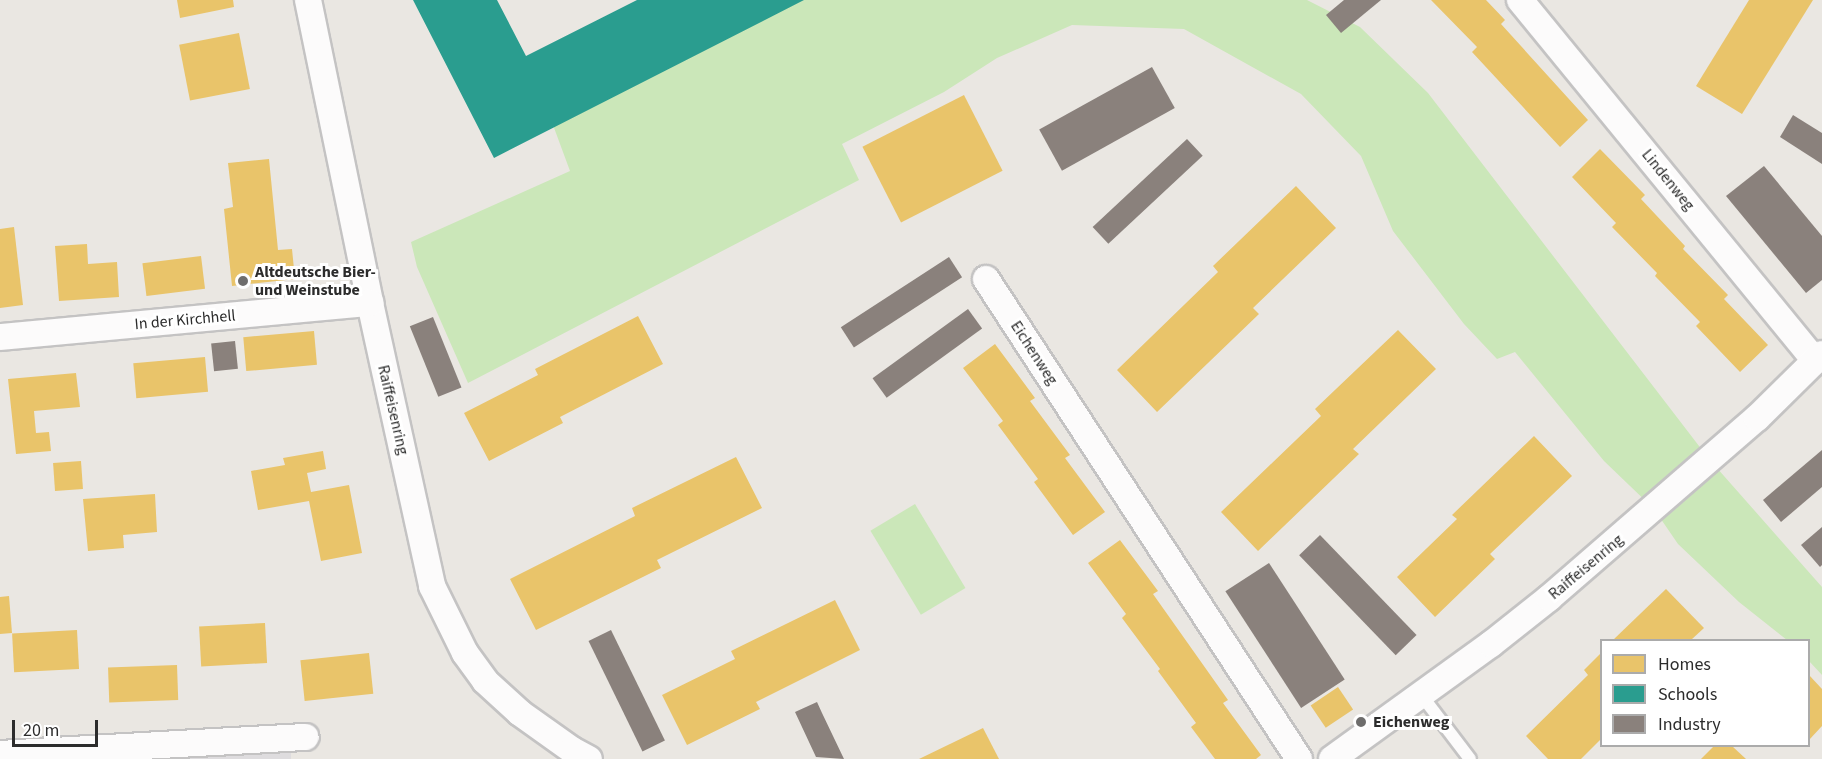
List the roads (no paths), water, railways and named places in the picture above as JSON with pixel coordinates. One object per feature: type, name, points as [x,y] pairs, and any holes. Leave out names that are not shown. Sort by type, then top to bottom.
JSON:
[{"type":"street","name":"Raiffeisenring","points":[[308,0],[369,303],[432,586],[465,653],[485,681],[520,713],[572,750],[589,759]]},
{"type":"street","name":"Lindenweg","points":[[1520,0],[1818,358]]},
{"type":"street","name":"Eichenweg","points":[[986,279],[1299,759]]},
{"type":"street","name":"In der Kirchhell","points":[[0,337],[369,303]]},
{"type":"street","name":"Raiffeisenring","points":[[1332,759],[1500,638],[1654,509],[1757,418],[1818,358]]},
{"type":"street","points":[[0,754],[306,737]]},
{"type":"lane","points":[[1422,696],[1470,759]]},
{"type":"place","name":"Altdeutsche Bier- und Weinstube","points":[[243,281]]},
{"type":"place","name":"Eichenweg","points":[[1361,722]]}]
